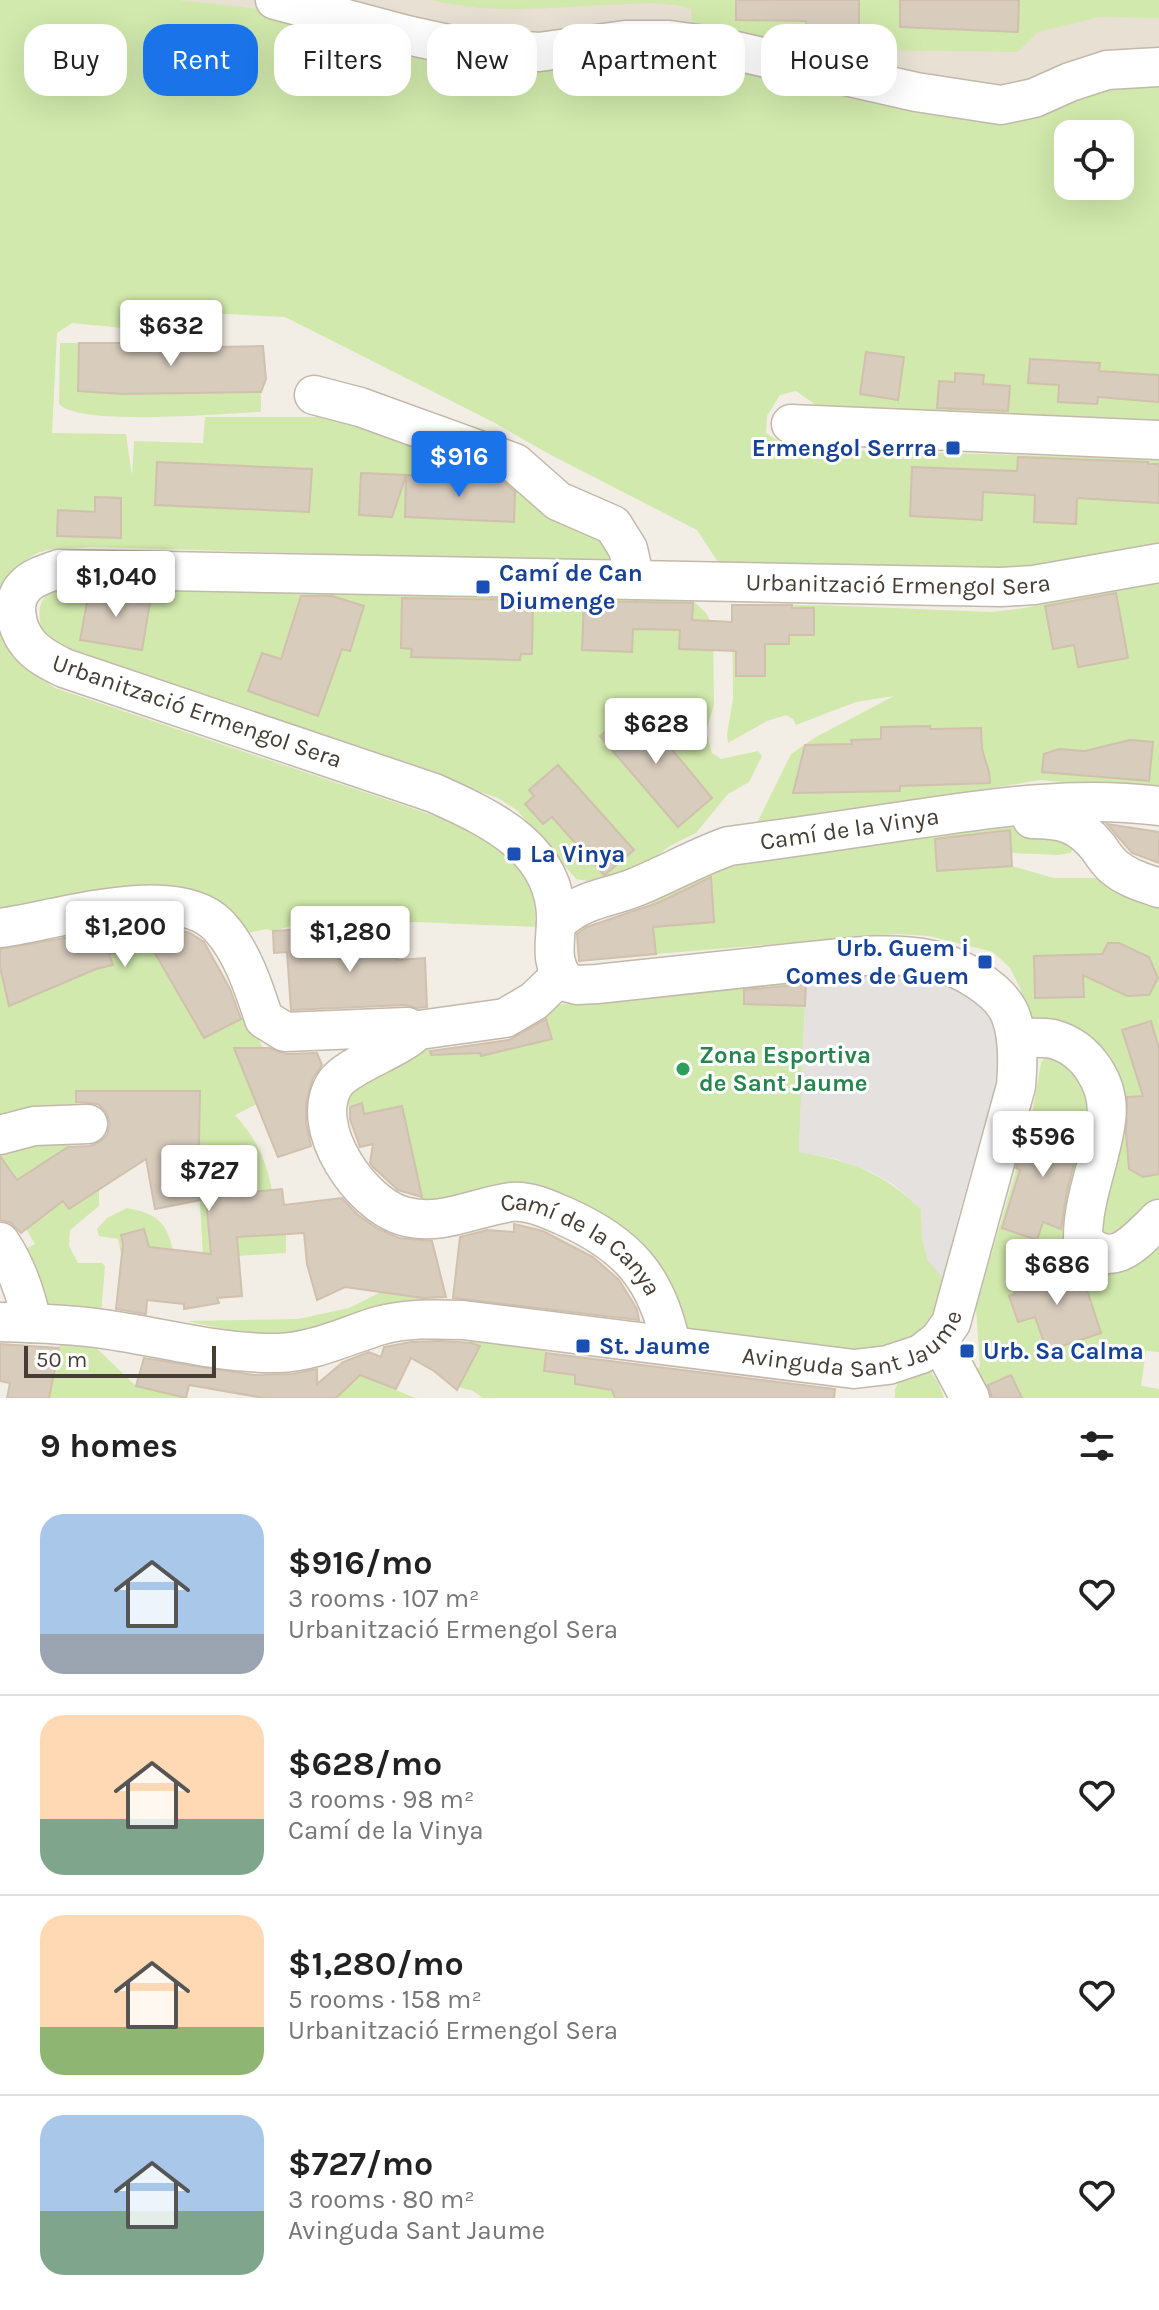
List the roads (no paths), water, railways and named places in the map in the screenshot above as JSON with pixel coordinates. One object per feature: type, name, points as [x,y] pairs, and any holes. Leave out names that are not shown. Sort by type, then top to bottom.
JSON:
[{"type":"street","points":[[275,0],[457,46],[539,52],[625,40],[669,40],[714,46],[916,92],[1001,105],[1034,98],[1107,70],[1159,67]]},
{"type":"street","points":[[314,395],[360,407],[515,463],[558,501],[613,525],[628,549],[635,580]]},
{"type":"street","points":[[791,424],[1159,440]]},
{"type":"street","name":"Urbanització Ermengol Sera","points":[[557,952],[551,882],[543,868],[512,835],[485,816],[434,793],[64,668],[45,658],[29,644],[19,627],[16,612],[18,598],[26,585],[59,569],[1001,587],[1034,585],[1159,563]]},
{"type":"street","name":"Camí de la Vinya","points":[[0,928],[83,912],[142,905],[173,905],[191,910],[217,924],[234,947],[264,1019],[272,1026],[285,1032],[395,1026],[407,1027],[412,1031],[505,1018],[534,1001],[584,902],[633,888],[702,855],[729,846],[967,812],[1063,802],[1127,801],[1159,806]]},
{"type":"street","points":[[967,812],[985,818],[1061,819],[1075,824],[1111,865],[1128,877],[1159,888]]},
{"type":"street","name":"Avinguda Sant Jaume","points":[[16,1322],[106,1329],[160,1340],[263,1353],[304,1349],[380,1325],[435,1319],[854,1369],[888,1365],[921,1354],[939,1340],[951,1323],[967,1273],[1016,1086],[1016,1038],[1010,1012],[989,988],[960,969],[930,959],[889,957],[834,959],[577,985],[566,982],[557,952]]},
{"type":"street","name":"Camí de la Canya","points":[[412,1031],[406,1041],[340,1077],[328,1097],[328,1123],[340,1160],[373,1201],[404,1217],[450,1218],[513,1202],[545,1207],[605,1237],[633,1259],[652,1286],[666,1317],[671,1345]]},
{"type":"street","points":[[1016,1038],[1050,1038],[1064,1043],[1093,1067],[1102,1085],[1107,1118],[1082,1221],[1083,1241],[1092,1250],[1105,1255],[1120,1253],[1159,1219]]},
{"type":"street","points":[[0,1135],[34,1126],[88,1124]]},
{"type":"street","points":[[0,1242],[11,1258],[26,1297],[16,1322]]},
{"type":"street","points":[[939,1340],[970,1398]]},
{"type":"place","name":"Ermengol Serrra","points":[[953,448]]},
{"type":"place","name":"Camí de Can Diumenge","points":[[483,587]]},
{"type":"place","name":"La Vinya","points":[[514,854]]},
{"type":"place","name":"Urb. Guem i Comes de Guem","points":[[985,962]]},
{"type":"place","name":"Zona Esportiva de Sant Jaume","points":[[683,1069]]},
{"type":"place","name":"St. Jaume","points":[[583,1346]]},
{"type":"place","name":"Urb. Sa Calma","points":[[967,1351]]}]
